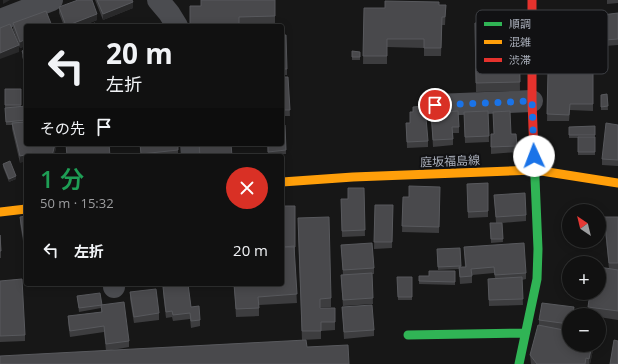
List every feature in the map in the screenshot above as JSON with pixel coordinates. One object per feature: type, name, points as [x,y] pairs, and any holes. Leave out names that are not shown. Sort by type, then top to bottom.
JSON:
[{"type":"street","points":[[0,20],[52,0]]},
{"type":"street","points":[[158,0],[169,13],[175,24]]},
{"type":"street","points":[[518,364],[537,280],[538,249],[532,74]]},
{"type":"street","points":[[435,105],[532,101]]},
{"type":"street","name":"庭坂福島線","points":[[284,182],[353,177],[535,170],[618,183]]},
{"type":"street","points":[[0,212],[24,209]]},
{"type":"street","points":[[408,335],[525,333]]},
{"type":"building","points":[[78,0],[92,0],[97,14],[71,24],[65,24],[59,7]]},
{"type":"building","points":[[97,0],[132,0],[133,2],[103,14]]},
{"type":"building","points":[[201,0],[275,0],[275,16],[239,17],[239,24],[190,24],[190,6],[201,6]]},
{"type":"building","points":[[385,1],[439,2],[439,5],[446,5],[445,17],[442,17],[441,48],[424,48],[424,39],[387,39],[387,56],[363,56],[364,8],[385,8]]},
{"type":"building","points":[[46,11],[51,24],[24,24],[24,40],[20,42],[13,23]]},
{"type":"building","points":[[618,13],[618,39],[608,40],[608,14]]},
{"type":"building","points":[[475,23],[476,74],[520,74],[520,82],[476,83]]},
{"type":"building","points":[[10,24],[19,45],[0,53],[0,28]]},
{"type":"building","points":[[284,35],[286,35],[287,69],[284,69]]},
{"type":"building","points":[[352,51],[360,52],[360,57],[352,57]]},
{"type":"building","points":[[548,74],[593,74],[593,104],[570,104],[569,115],[547,114]]},
{"type":"building","points":[[284,77],[288,77],[290,110],[284,110]]},
{"type":"building","points":[[5,89],[21,89],[21,105],[5,105]]},
{"type":"building","points":[[607,94],[608,106],[601,107],[601,95]]},
{"type":"building","points":[[24,106],[24,120],[6,122],[5,108]]},
{"type":"building","points":[[425,106],[428,141],[407,142],[406,123],[410,123],[410,112],[413,112],[413,107]]},
{"type":"building","points":[[458,111],[459,127],[452,127],[453,139],[433,140],[431,113]]},
{"type":"building","points":[[488,111],[489,136],[465,137],[464,112]]},
{"type":"building","points":[[510,111],[511,134],[516,134],[517,146],[491,147],[491,134],[494,134],[493,112]]},
{"type":"building","points":[[24,122],[24,146],[54,146],[52,154],[24,154],[20,156],[12,123]]},
{"type":"building","points":[[606,123],[618,125],[618,160],[602,159]]},
{"type":"building","points":[[285,125],[286,150],[268,152],[268,146],[284,146]]},
{"type":"building","points":[[595,126],[595,135],[569,135],[569,127]]},
{"type":"building","points":[[578,137],[595,137],[595,152],[578,152]]},
{"type":"building","points":[[66,146],[109,146],[110,154],[67,154]]},
{"type":"building","points":[[140,146],[178,146],[178,150],[141,154]]},
{"type":"building","points":[[199,146],[231,146],[232,154],[200,154]]},
{"type":"building","points":[[10,161],[16,176],[9,179],[3,164]]},
{"type":"building","points":[[488,183],[488,211],[468,212],[467,184]]},
{"type":"building","points":[[409,186],[440,187],[439,227],[402,226],[403,197],[409,197]]},
{"type":"building","points":[[348,188],[364,188],[365,230],[342,231],[341,199],[348,199]]},
{"type":"building","points":[[525,193],[526,215],[496,217],[494,195]]},
{"type":"building","points":[[375,205],[393,205],[392,242],[374,242]]},
{"type":"building","points":[[284,206],[295,206],[295,247],[284,247]]},
{"type":"building","points":[[24,216],[24,241],[20,217]]},
{"type":"building","points":[[329,217],[331,298],[320,299],[320,308],[335,308],[335,322],[321,322],[321,331],[302,331],[298,218]]},
{"type":"building","points":[[606,217],[618,217],[618,263],[609,263]]},
{"type":"building","points":[[490,223],[502,223],[503,239],[491,239]]},
{"type":"building","points":[[372,243],[374,268],[343,270],[341,245]]},
{"type":"building","points":[[524,243],[526,273],[495,275],[494,267],[471,269],[472,276],[460,277],[459,267],[466,267],[464,247]]},
{"type":"building","points":[[294,246],[297,294],[258,297],[259,308],[236,309],[234,286],[284,286],[284,247]]},
{"type":"building","points":[[460,248],[461,266],[438,267],[437,249]]},
{"type":"building","points":[[606,268],[618,270],[618,311],[606,309],[606,308],[588,307],[589,300],[606,300]]},
{"type":"building","points":[[429,271],[455,271],[455,282],[419,281],[419,276],[429,276]]},
{"type":"building","points":[[372,273],[373,298],[343,300],[341,275]]},
{"type":"building","points":[[397,277],[412,277],[412,297],[398,297]]},
{"type":"building","points":[[522,277],[523,299],[489,300],[488,279]]},
{"type":"building","points":[[22,279],[25,335],[0,336],[0,281]]},
{"type":"building","points":[[188,286],[191,307],[199,306],[200,320],[191,321],[190,313],[173,315],[172,311],[166,312],[163,287]]},
{"type":"building","points":[[156,289],[159,313],[134,317],[130,292]]},
{"type":"building","points":[[100,293],[102,305],[79,308],[77,296]]},
{"type":"building","points":[[124,302],[129,341],[106,344],[104,326],[70,331],[68,316],[102,312],[101,305]]},
{"type":"building","points":[[542,303],[574,307],[562,308],[562,323],[539,320]]},
{"type":"building","points":[[372,305],[374,330],[344,332],[342,307]]},
{"type":"building","points":[[538,325],[562,330],[562,352],[590,352],[589,359],[586,358],[585,364],[537,364],[530,355]]},
{"type":"building","points":[[306,340],[307,347],[348,345],[349,364],[0,364],[0,356]]},
{"type":"building","points":[[614,340],[618,341],[618,364],[610,364]]},
{"type":"traffic: fast","points":[[519,364],[537,279],[538,249],[534,155]]},
{"type":"traffic: fast","points":[[408,335],[525,333]]},
{"type":"traffic: slow","points":[[284,182],[353,177],[535,170],[618,183]]},
{"type":"traffic: slow","points":[[0,212],[24,209]]},
{"type":"traffic: jam","points":[[532,0],[532,10]]},
{"type":"traffic: jam","points":[[532,74],[534,155]]},
{"type":"route","points":[[435,105],[532,101],[534,156]]}]
